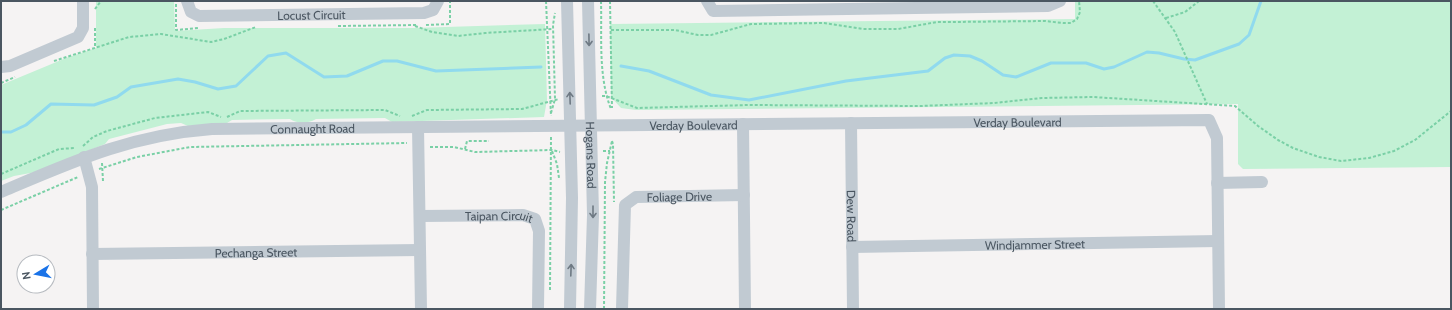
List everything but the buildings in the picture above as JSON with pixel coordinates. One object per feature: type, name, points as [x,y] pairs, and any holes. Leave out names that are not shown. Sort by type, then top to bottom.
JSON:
[{"type":"street","points":[[1,67],[10,66],[78,38],[83,28],[83,1]]},
{"type":"street","name":"Locust Circuit","points":[[187,1],[188,9],[196,15],[232,16],[424,13],[434,10],[438,1]]},
{"type":"street","name":"Hogans Road","points":[[568,1],[572,252],[570,309]]},
{"type":"street","name":"Hogans Road","points":[[588,1],[593,215],[590,309]]},
{"type":"street","points":[[707,1],[713,11],[1048,6],[1060,1]]},
{"type":"street","name":"Verday Boulevard","points":[[635,125],[1209,120],[1217,138],[1218,309]]},
{"type":"street","name":"Dew Road","points":[[851,123],[853,309]]},
{"type":"street","points":[[743,124],[745,309]]},
{"type":"street","name":"Connaught Road","points":[[1,192],[84,157],[140,139],[194,130],[635,125]]},
{"type":"street","points":[[413,127],[420,216],[421,309]]},
{"type":"street","points":[[84,157],[92,187],[93,309]]},
{"type":"street","points":[[1217,183],[1262,182]]},
{"type":"street","name":"Foliage Drive","points":[[622,309],[625,205],[636,197],[744,195]]},
{"type":"street","name":"Taipan Circuit","points":[[420,216],[523,215],[535,219],[539,231],[538,309]]},
{"type":"street","name":"Windjammer Street","points":[[852,247],[1218,241]]},
{"type":"street","name":"Pechanga Street","points":[[92,254],[420,250]]},
{"type":"path","points":[[94,9],[100,1]]},
{"type":"path","points":[[546,1],[551,114],[555,99],[553,29],[555,9]]},
{"type":"path","points":[[601,1],[605,93],[611,109],[610,1]]},
{"type":"path","points":[[611,30],[675,30],[698,35],[711,35],[751,24],[824,23],[863,29],[898,29],[937,22],[1045,21],[1071,23],[1077,19],[1080,12],[1079,1]]},
{"type":"path","points":[[1153,1],[1175,32],[1207,104]]},
{"type":"path","points":[[1166,18],[1185,12],[1199,1]]},
{"type":"path","points":[[414,26],[432,32],[458,36],[553,29]]},
{"type":"path","points":[[47,63],[129,37],[161,34],[211,42],[228,38],[256,27]]},
{"type":"path","points":[[1,83],[17,76]]},
{"type":"path","points":[[1,210],[89,173],[125,160],[190,147],[408,143],[413,127]]},
{"type":"path","points":[[465,150],[466,141],[489,141]]},
{"type":"path","points":[[604,309],[605,182],[612,141]]},
{"type":"path","points":[[430,147],[454,147],[475,152],[552,150],[571,152]]},
{"type":"path","points":[[592,151],[610,151]]},
{"type":"green space","points":[[96,1],[174,1],[175,31],[224,28],[413,28],[545,24],[547,100],[544,117],[392,122],[385,118],[316,119],[303,123],[290,119],[232,120],[227,123],[188,126],[181,123],[167,124],[109,139],[105,144],[36,172],[14,176],[1,181],[1,85],[66,58],[96,48]]},
{"type":"green space","points":[[1075,1],[1451,1],[1451,167],[1243,169],[1238,164],[1238,104],[636,110],[621,108],[611,97],[610,24],[1075,19]]},
{"type":"waterway","points":[[621,66],[649,71],[711,95],[749,100],[846,81],[928,71],[945,58],[954,55],[970,56],[982,61],[1003,75],[1016,77],[1051,63],[1086,63],[1104,69],[1114,67],[1147,52],[1195,60],[1239,44],[1249,35],[1261,1]]},
{"type":"waterway","points":[[1,132],[11,132],[26,125],[51,104],[94,105],[117,97],[131,87],[178,79],[195,82],[218,89],[236,86],[268,56],[286,53],[324,77],[347,76],[383,61],[397,61],[436,71],[541,67]]}]
